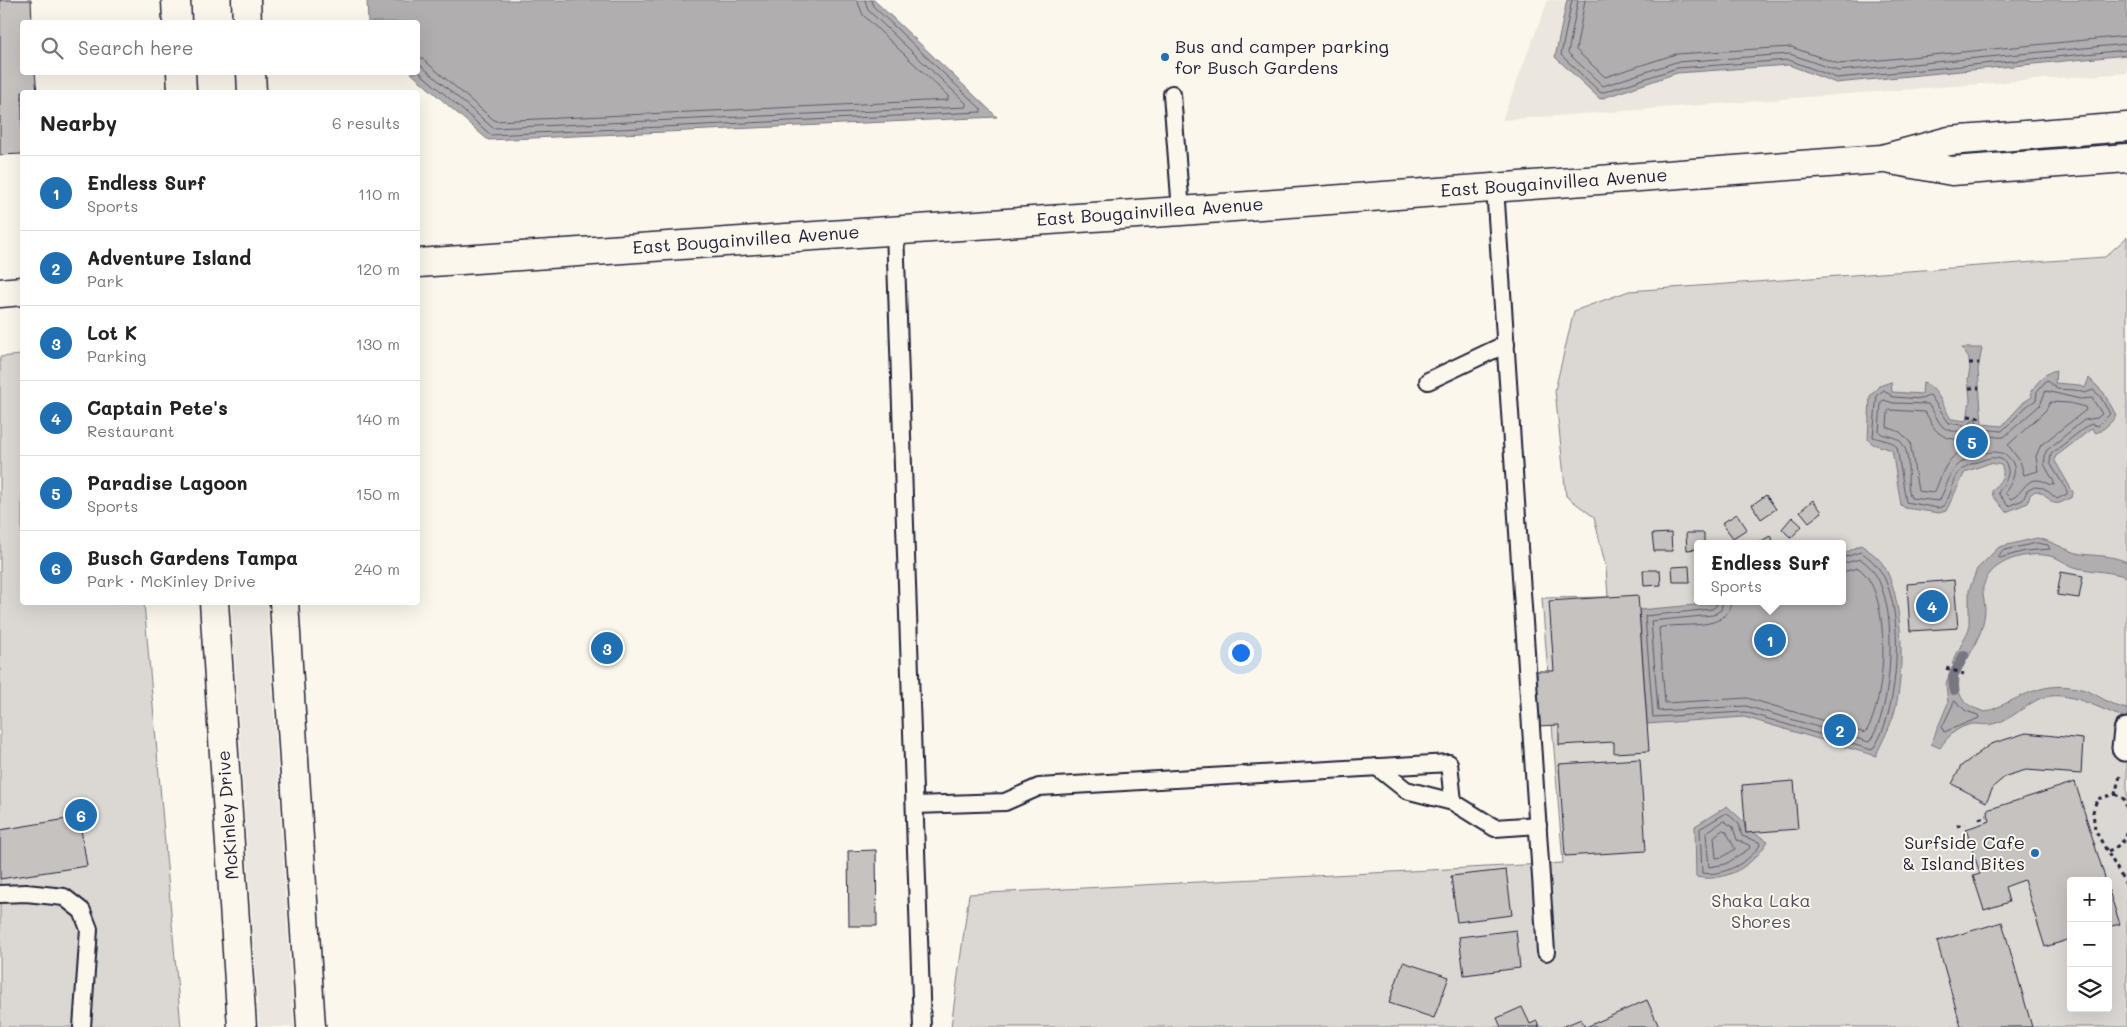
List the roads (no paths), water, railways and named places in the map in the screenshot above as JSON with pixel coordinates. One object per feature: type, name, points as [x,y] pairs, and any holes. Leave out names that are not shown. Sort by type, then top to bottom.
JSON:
[{"type":"street","points":[[176,0],[177,20]]},
{"type":"street","points":[[246,0],[247,20]]},
{"type":"street","points":[[181,75],[182,90]]},
{"type":"street","points":[[251,75],[252,90]]},
{"type":"street","name":"East Bougainvillea Avenue","points":[[420,263],[1882,159],[1949,141],[2127,127]]},
{"type":"street","name":"East Bougainvillea Avenue","points":[[1882,159],[1952,171],[2127,158]]},
{"type":"street","points":[[0,293],[20,292]]},
{"type":"street","name":"McKinley Drive","points":[[214,605],[242,1027]]},
{"type":"street","points":[[284,605],[311,1027]]},
{"type":"lane","points":[[1172,94],[1180,210]]},
{"type":"lane","points":[[1495,187],[1546,952]]},
{"type":"lane","points":[[895,230],[922,1027]]},
{"type":"lane","points":[[1428,381],[1506,344]]},
{"type":"lane","points":[[914,806],[1005,802],[1039,787],[1449,763],[1453,802]]},
{"type":"lane","points":[[1377,767],[1406,790],[1453,802],[1495,828],[1538,825]]},
{"type":"lane","points":[[0,894],[26,893],[64,897],[82,911],[89,929],[82,1027]]},
{"type":"water","points":[[367,0],[874,0],[997,117],[488,140],[413,75],[420,75],[420,20],[368,20]]},
{"type":"water","points":[[1567,0],[2127,0],[2127,55],[1836,83],[1789,65],[1677,73],[1600,99],[1555,57]]},
{"type":"water","points":[[1962,348],[1982,348],[1978,370],[1982,424],[2002,426],[2024,402],[2032,397],[2031,391],[2042,378],[2056,370],[2055,383],[2079,385],[2085,388],[2089,378],[2104,393],[2116,415],[2113,420],[2096,433],[2092,429],[2090,430],[2055,457],[2055,461],[2073,492],[2070,498],[2056,503],[2052,502],[2044,494],[2035,491],[2030,495],[2028,503],[2006,512],[1993,496],[1992,491],[2003,476],[2003,469],[2001,465],[1990,463],[1965,472],[1946,511],[1939,513],[1905,508],[1901,505],[1892,450],[1873,444],[1868,440],[1870,396],[1879,386],[1891,382],[1892,392],[1922,394],[1923,383],[1932,388],[1940,398],[1951,419],[1967,421],[1970,400],[1968,379],[1970,369],[1969,359]]},
{"type":"water","points":[[2037,538],[2049,541],[2075,553],[2110,557],[2127,562],[2127,577],[2078,568],[2054,557],[2041,555],[2021,556],[2002,563],[1988,576],[1984,584],[1984,618],[1974,647],[1963,667],[1952,664],[1969,629],[1969,590],[1977,569],[1999,547]]},
{"type":"water","points":[[1861,545],[1880,560],[1895,594],[1898,613],[1901,655],[1898,694],[1891,722],[1876,756],[1744,717],[1647,724],[1639,610],[1695,605],[1846,605],[1846,552]]},
{"type":"water","points":[[1949,675],[1959,679],[1959,692],[1965,702],[1974,708],[1986,712],[2033,691],[2057,686],[2085,690],[2127,709],[2127,718],[2084,701],[2061,696],[2050,696],[2039,699],[2002,721],[1990,724],[1973,724],[1958,729],[1946,739],[1940,748],[1931,744],[1948,703],[1946,685]]},
{"type":"water","points":[[1727,806],[1744,822],[1746,833],[1752,832],[1768,841],[1755,858],[1737,871],[1717,877],[1696,877],[1695,826]]},
{"type":"waterway","points":[[1954,690],[1953,676],[1964,655]]},
{"type":"place","name":"Bus and camper parking for Busch Gardens","points":[[1165,57]]},
{"type":"place","name":"Paradise Lagoon","points":[[1972,442]]},
{"type":"place","name":"Captain Pete's","points":[[1932,606]]},
{"type":"place","name":"Endless Surf","points":[[1770,640]]},
{"type":"place","name":"Lot K","points":[[607,648]]},
{"type":"place","name":"Adventure Island","points":[[1840,730]]},
{"type":"place","name":"Busch Gardens Tampa","points":[[81,815]]},
{"type":"place","name":"Surfside Cafe & Island Bites","points":[[2035,853]]},
{"type":"park label","name":"Shaka Laka Shores","points":[[1761,911]]}]
